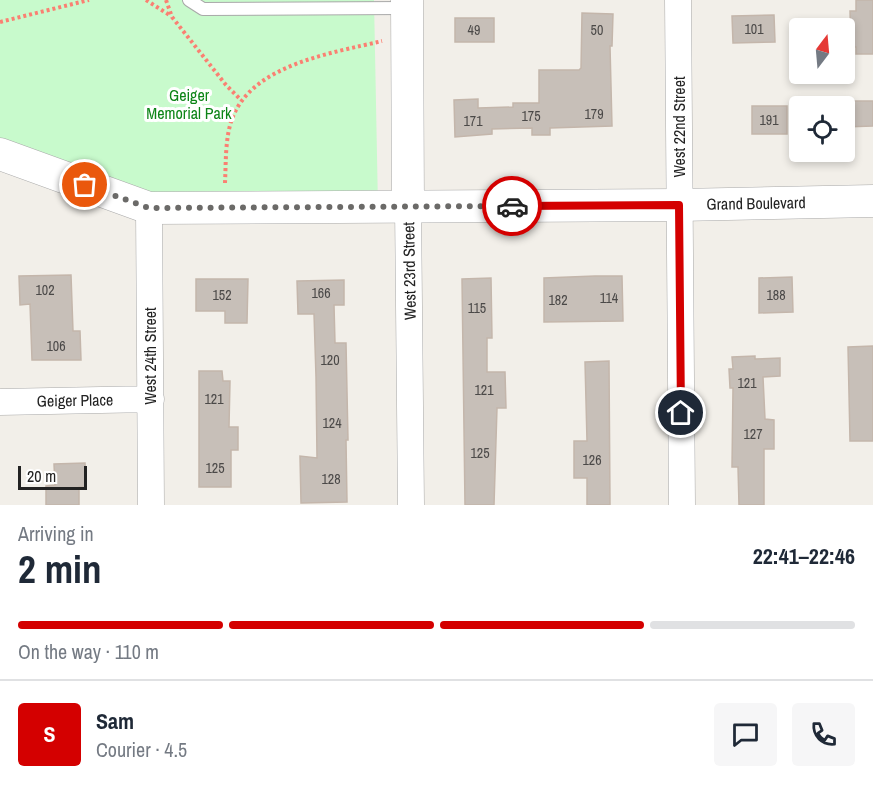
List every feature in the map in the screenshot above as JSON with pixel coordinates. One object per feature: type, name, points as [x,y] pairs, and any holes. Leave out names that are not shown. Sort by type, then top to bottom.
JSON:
[{"type":"street","name":"West 22nd Street","points":[[678,0],[682,505]]},
{"type":"street","name":"West 23rd Street","points":[[407,14],[411,505]]},
{"type":"street","name":"Grand Boulevard","points":[[0,154],[149,208],[679,205],[873,201]]},
{"type":"street","name":"West 24th Street","points":[[149,208],[151,505]]},
{"type":"street","name":"Geiger Place","points":[[0,402],[151,399]]},
{"type":"lane","points":[[189,0],[203,9],[407,14]]},
{"type":"path","points":[[0,22],[89,0]]},
{"type":"path","points":[[146,0],[171,17],[241,100]]},
{"type":"path","points":[[166,0],[171,17]]},
{"type":"path","points":[[224,208],[226,157],[232,120],[241,100],[275,72],[407,14]]},
{"type":"green space","name":"Geiger Memorial Park","points":[[0,0],[374,0],[378,207],[149,208],[0,147]]},
{"type":"building","points":[[856,0],[873,0],[873,54],[856,54],[855,18],[850,18],[850,11],[856,11]]},
{"type":"building","points":[[582,13],[613,14],[612,46],[610,46],[612,126],[550,128],[550,135],[532,135],[532,128],[492,129],[492,134],[455,137],[454,100],[478,99],[478,108],[513,107],[513,103],[539,103],[539,70],[579,70],[581,68]]},
{"type":"building","points":[[774,15],[775,42],[733,43],[732,16]]},
{"type":"building","points":[[455,18],[494,18],[494,42],[455,42]]},
{"type":"building","points":[[855,101],[873,101],[873,126],[855,127]]},
{"type":"building","points":[[752,106],[787,106],[787,134],[752,134]]},
{"type":"building","points":[[71,275],[73,331],[80,331],[81,360],[32,360],[30,304],[20,305],[19,276]]},
{"type":"building","points":[[622,276],[623,321],[544,322],[544,278]]},
{"type":"building","points":[[792,277],[793,312],[759,313],[759,278]]},
{"type":"building","points":[[491,278],[492,338],[487,338],[487,372],[505,372],[506,408],[497,408],[494,505],[465,505],[462,279]]},
{"type":"building","points":[[196,279],[248,279],[247,323],[225,323],[225,311],[196,311]]},
{"type":"building","points":[[344,280],[344,305],[334,305],[335,343],[346,343],[347,502],[301,503],[300,456],[317,458],[316,377],[314,314],[298,314],[297,281]]},
{"type":"building","points":[[873,346],[873,441],[850,441],[848,347]]},
{"type":"building","points":[[755,356],[755,359],[780,358],[780,376],[763,377],[765,419],[774,420],[774,449],[764,449],[764,505],[739,505],[738,467],[732,467],[733,388],[730,388],[729,369],[733,369],[732,357]]},
{"type":"building","points":[[609,361],[610,505],[587,505],[587,478],[574,478],[574,441],[587,441],[585,362]]},
{"type":"building","points":[[199,371],[222,371],[223,381],[230,381],[229,427],[238,427],[238,450],[231,450],[231,487],[199,487]]},
{"type":"building","points":[[85,463],[86,487],[79,487],[79,505],[46,505],[46,486],[55,485],[54,464]]},
{"type":"way so far","points":[[85,185],[149,208],[512,206]]},
{"type":"route","points":[[512,206],[679,205],[681,413]]}]
